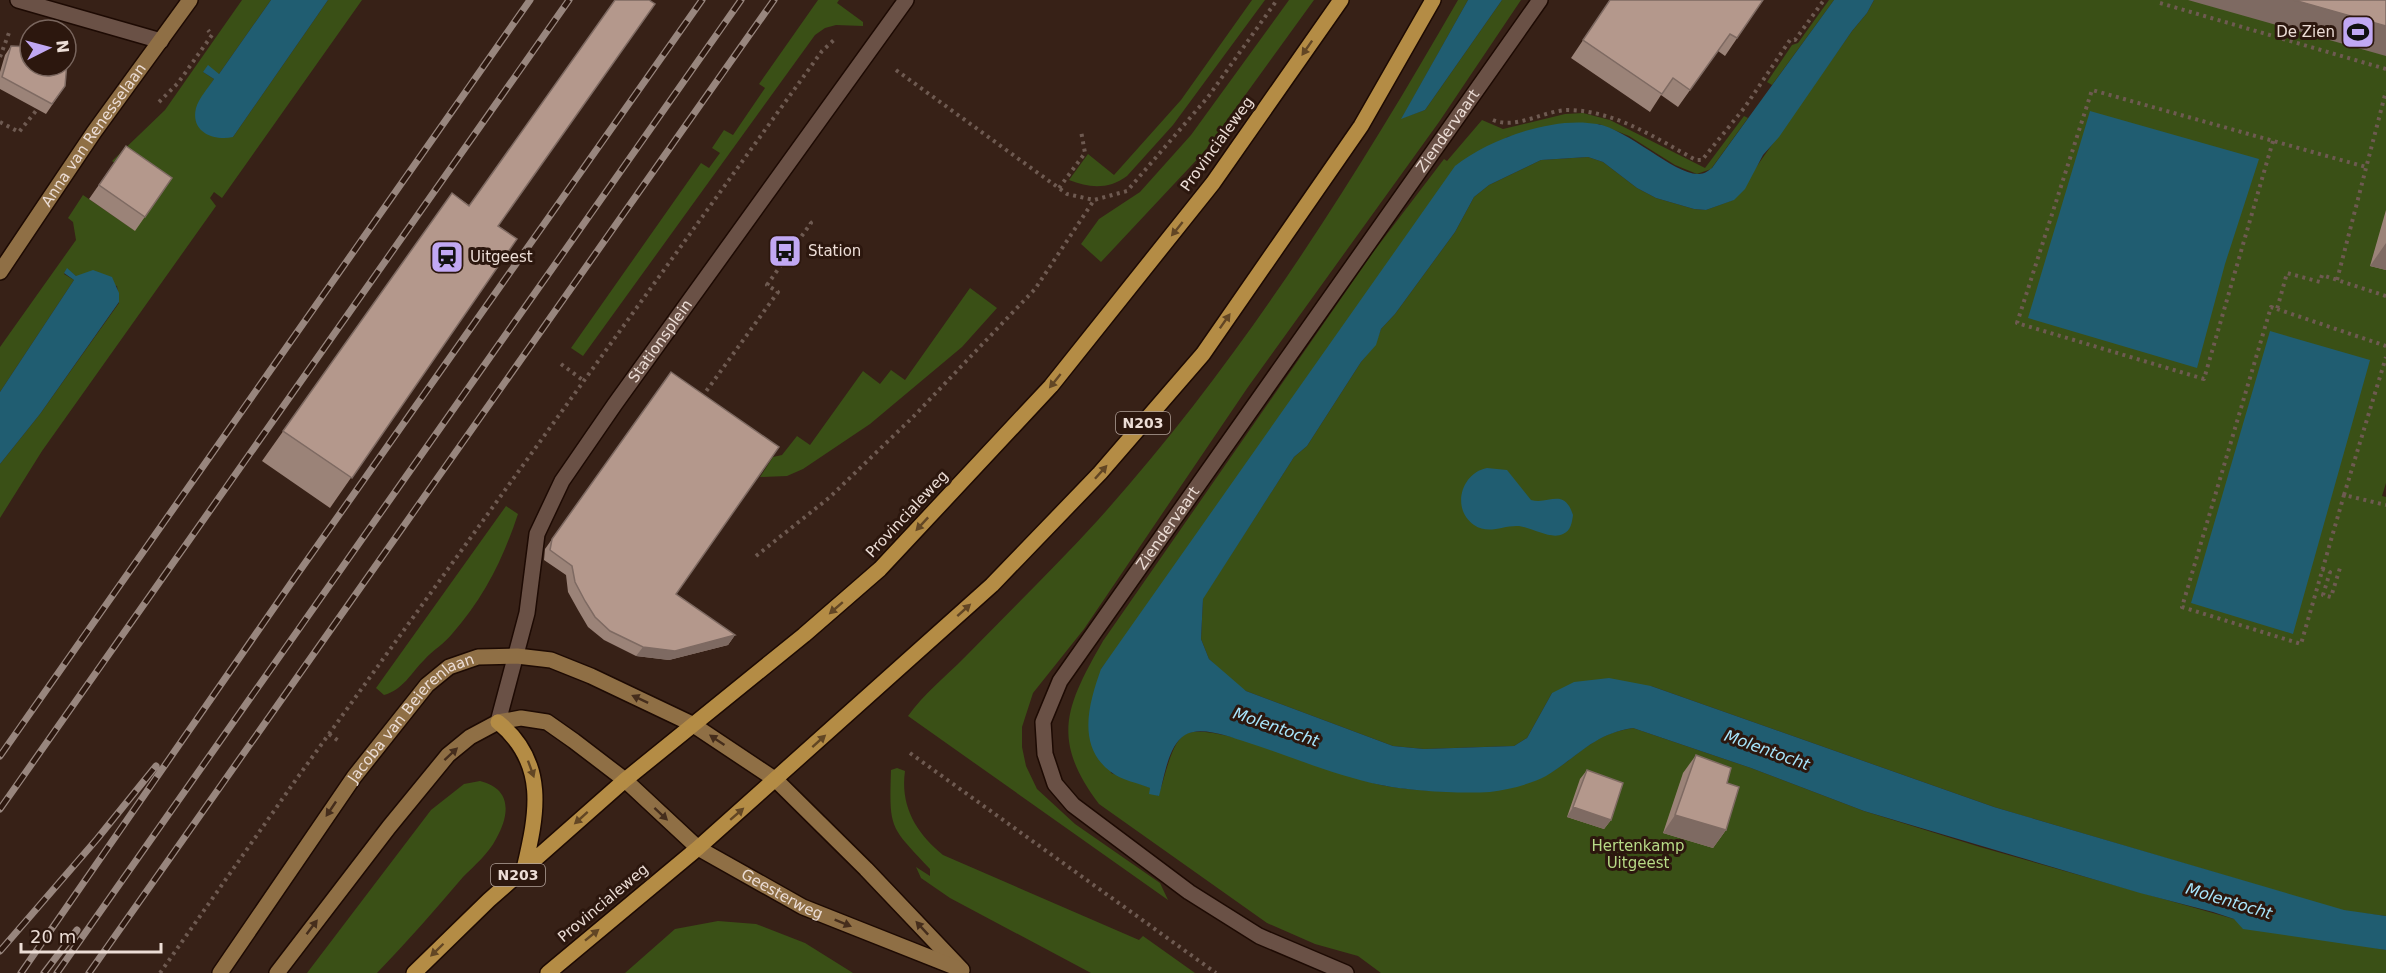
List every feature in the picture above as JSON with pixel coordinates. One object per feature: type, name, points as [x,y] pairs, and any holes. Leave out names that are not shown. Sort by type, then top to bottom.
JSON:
[{"type":"main road","name":"Anna van Renesselaan","points":[[0,272],[94,132],[190,0]]},
{"type":"main road","name":"Provincialeweg","points":[[414,973],[524,869],[625,780],[804,635],[880,569],[1051,386],[1213,183],[1341,0]]},
{"type":"main road","name":"Provincialeweg","points":[[548,973],[776,780],[992,585],[1100,473],[1196,362],[1361,126],[1433,0]]},
{"type":"main road","name":"Jacoba van Beierenlaan","points":[[220,973],[354,777],[427,685],[449,667],[478,657],[517,656],[551,660],[692,724]]},
{"type":"main road","points":[[277,973],[389,827],[448,755],[470,737],[498,722],[521,718],[547,722],[625,780]]},
{"type":"main road","points":[[498,722],[514,735],[533,770],[535,824],[524,869]]},
{"type":"main road","name":"Geesterweg","points":[[692,724],[776,780],[965,972]]},
{"type":"main road","name":"Geesterweg","points":[[625,780],[698,848],[803,907],[965,972]]},
{"type":"street","points":[[18,0],[160,41]]},
{"type":"street","name":"Stationsplein","points":[[498,722],[527,613],[537,534],[562,481],[906,0]]},
{"type":"street","name":"Ziendervaart","points":[[1346,973],[1259,936],[1189,892],[1072,805],[1055,784],[1045,754],[1043,722],[1060,681],[1540,0]]},
{"type":"path","points":[[756,556],[830,497],[913,417],[1027,298],[1094,200],[1127,191],[1144,174],[1208,97],[1277,0]]},
{"type":"path","points":[[1466,108],[1503,124],[1565,110],[1614,116],[1696,160],[1702,160],[1719,141],[1790,40],[1795,40],[1824,0]]},
{"type":"path","points":[[2160,3],[2386,69]]},
{"type":"path","points":[[0,57],[10,30],[18,32]]},
{"type":"path","points":[[2273,141],[2204,379],[2017,323],[2092,90],[2366,167]]},
{"type":"path","points":[[2337,280],[2386,91]]},
{"type":"path","points":[[0,122],[19,132],[44,100]]},
{"type":"path","points":[[1059,188],[1085,153],[1081,131]]},
{"type":"path","points":[[696,404],[778,292],[767,285],[811,223],[807,219]]},
{"type":"path","points":[[2277,309],[2287,273],[2320,282],[2322,275],[2386,296]]},
{"type":"path","points":[[2386,346],[2271,307],[2182,607],[2301,644],[2386,357]]},
{"type":"path","points":[[561,364],[615,404]]},
{"type":"path","points":[[2344,495],[2386,505]]},
{"type":"path","points":[[160,973],[295,781],[491,510]]},
{"type":"path","points":[[2322,569],[2330,572],[2323,595],[2331,597],[2340,568]]},
{"type":"path","points":[[910,753],[1216,973]]},
{"type":"green space","points":[[242,0],[271,0],[219,74],[203,72],[214,79],[196,109],[233,137],[328,0],[362,0],[222,198],[214,192],[210,198],[216,206],[42,451],[0,518],[0,464],[40,414],[119,303],[117,286],[76,276],[67,269],[64,274],[74,280],[0,392],[0,347],[76,240],[73,222],[68,218],[83,195],[134,230],[156,194],[112,161],[165,110]]},
{"type":"green space","points":[[818,0],[839,0],[837,3],[863,22],[863,26],[836,25],[825,28],[815,35],[583,356],[571,348],[701,163],[709,168],[720,153],[712,148],[724,130],[733,135],[765,88],[759,84]]},
{"type":"green space","points":[[1252,0],[1265,0],[1173,125],[1127,176],[1106,186],[1084,185],[1069,180],[1088,154],[1114,175],[1181,100]]},
{"type":"green space","points":[[1289,0],[1314,0],[1204,152],[1101,262],[1081,244],[1099,219],[1140,192],[1191,135]]},
{"type":"green space","points":[[1458,0],[1468,0],[1402,118],[1425,110],[1502,0],[1521,0],[1439,122],[1248,387],[1084,629],[1033,693],[1022,727],[1022,747],[1026,766],[1037,789],[1075,824],[1160,883],[1168,900],[908,716],[1098,520],[1199,398],[1292,270],[1335,204]]},
{"type":"green space","points":[[1829,0],[1834,0],[1772,85],[1767,82],[1792,45],[1798,43]]},
{"type":"green space","points":[[1874,0],[2386,0],[2386,483],[2382,496],[2386,497],[2386,916],[2344,911],[1994,807],[1651,686],[1552,693],[1527,738],[1514,746],[1424,749],[1393,746],[1246,691],[1235,684],[1209,659],[1201,639],[1203,598],[1294,457],[1307,446],[1361,362],[1375,345],[1381,329],[1395,314],[1455,232],[1474,197],[1489,185],[1541,160],[1588,157],[1603,162],[1637,188],[1656,198],[1694,209],[1706,210],[1733,200]]},
{"type":"green space","name":"Hertenkamp Uitgeest","points":[[1583,113],[1610,120],[1705,168],[1744,116],[1748,118],[1711,169],[1697,174],[1675,165],[1629,136],[1599,124],[1507,137],[1101,669],[1111,773],[1151,788],[1158,796],[1169,760],[1182,736],[1188,733],[1204,732],[1253,743],[1381,785],[1432,791],[1482,791],[1517,786],[1537,779],[1558,768],[1595,741],[1618,731],[1633,728],[1751,768],[1864,811],[1980,847],[2234,919],[2386,950],[2386,973],[1381,973],[1358,956],[1315,944],[1267,923],[1099,804],[1074,760],[1069,741],[1069,722],[1073,704],[1090,664],[1103,641],[1374,251],[1444,159],[1447,161],[1482,120],[1503,129],[1565,114]]},
{"type":"green space","points":[[970,288],[997,308],[962,347],[870,424],[803,469],[787,476],[760,477],[773,457],[782,455],[797,436],[810,445],[863,371],[880,384],[891,370],[905,380]]},
{"type":"green space","points":[[506,506],[518,514],[499,562],[474,606],[449,638],[428,656],[402,685],[384,695],[376,688]]},
{"type":"green space","points":[[897,768],[905,771],[905,796],[912,818],[925,838],[943,855],[1139,940],[1143,936],[1195,973],[1091,973],[950,898],[921,878],[916,867],[930,876],[930,869],[907,844],[895,826],[891,805],[891,770]]},
{"type":"green space","points":[[480,781],[498,790],[503,796],[506,812],[501,830],[485,854],[421,926],[377,973],[307,973],[431,810],[464,784]]},
{"type":"green space","points":[[718,921],[756,924],[805,943],[853,973],[625,973],[675,929]]},
{"type":"water","points":[[271,0],[328,0],[233,137],[212,136],[200,129],[195,117],[201,97],[214,79],[203,72],[208,65],[219,74]]},
{"type":"water","points":[[1468,0],[1502,0],[1425,110],[1401,119]]},
{"type":"water","name":"Molentocht","points":[[1834,0],[1874,0],[1779,137],[1763,155],[1745,189],[1734,200],[1706,210],[1694,209],[1656,198],[1637,188],[1603,162],[1588,157],[1541,160],[1489,185],[1474,197],[1455,232],[1395,314],[1381,329],[1376,345],[1361,362],[1307,446],[1294,457],[1203,599],[1201,639],[1209,659],[1246,691],[1393,746],[1424,749],[1514,746],[1527,738],[1552,693],[1574,682],[1609,678],[1651,686],[1994,807],[2344,910],[2386,916],[2386,950],[2243,929],[2234,919],[2213,912],[2140,893],[1864,811],[1751,768],[1633,728],[1607,735],[1596,741],[1540,779],[1512,788],[1478,793],[1381,785],[1330,771],[1224,735],[1199,731],[1185,735],[1174,746],[1159,796],[1149,794],[1150,788],[1115,775],[1100,762],[1093,750],[1088,724],[1101,669],[1455,166],[1485,147],[1522,132],[1561,123],[1580,122],[1597,124],[1623,134],[1689,173],[1704,173],[1712,168]]},
{"type":"water","points":[[2090,111],[2259,159],[2225,264],[2197,368],[2028,318]]},
{"type":"water","points":[[67,268],[76,276],[93,270],[112,277],[119,293],[119,302],[40,414],[0,464],[0,392],[74,280],[64,273]]},
{"type":"water","points":[[2270,331],[2370,360],[2293,634],[2191,603]]},
{"type":"water","points":[[1487,468],[1507,470],[1531,500],[1561,499],[1565,502],[1573,515],[1568,531],[1553,536],[1519,526],[1485,529],[1474,525],[1463,510],[1462,492],[1471,477]]},
{"type":"building","points":[[615,0],[649,0],[655,4],[498,226],[517,239],[352,478],[283,431],[452,193],[469,206]]},
{"type":"building","points":[[1610,0],[1763,0],[1737,38],[1730,34],[1690,90],[1673,78],[1662,94],[1583,40]]},
{"type":"building","points":[[2294,0],[2386,0],[2386,26]]},
{"type":"building","points":[[11,46],[18,46],[18,78],[66,78],[65,86],[52,104],[2,77]]},
{"type":"building","points":[[126,146],[172,178],[145,217],[99,185]]},
{"type":"building","points":[[671,372],[779,447],[676,594],[735,635],[675,651],[643,647],[610,631],[595,617],[585,601],[575,582],[572,566],[550,550],[552,539]]},
{"type":"building","points":[[1696,755],[1731,768],[1727,783],[1739,787],[1726,830],[1675,815]]},
{"type":"building","points":[[1587,770],[1623,783],[1611,820],[1573,807]]},
{"type":"railway","points":[[0,756],[530,0]]},
{"type":"railway","points":[[0,809],[569,0]]},
{"type":"railway","points":[[21,973],[296,576],[702,0]]},
{"type":"railway","points":[[57,973],[741,0]]},
{"type":"railway","points":[[89,973],[774,0]]},
{"type":"railway","points":[[0,951],[97,839],[156,766]]},
{"type":"railway","points":[[44,973],[77,930]]},
{"type":"place","name":"De Zien","points":[[2358,32]]},
{"type":"place","name":"Station","points":[[785,251]]},
{"type":"place","name":"Uitgeest","points":[[447,257]]}]
